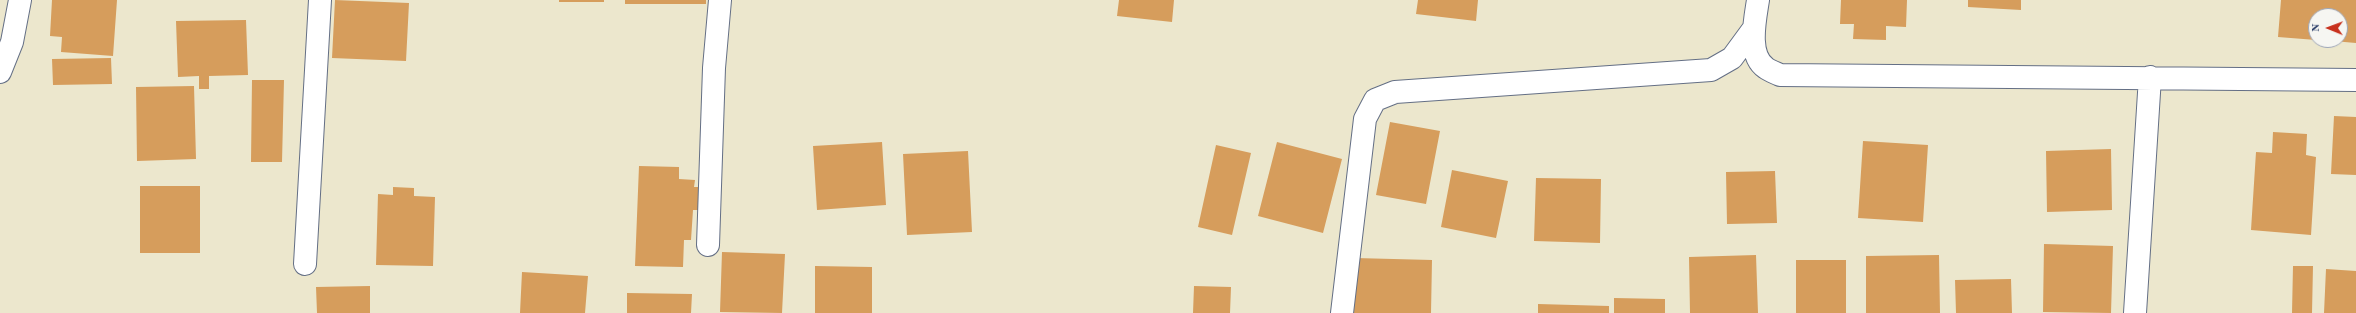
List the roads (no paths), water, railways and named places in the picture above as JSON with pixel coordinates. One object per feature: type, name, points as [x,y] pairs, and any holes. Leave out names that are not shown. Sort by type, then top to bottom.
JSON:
[{"type":"street","points":[[0,72],[12,42],[20,0]]},
{"type":"street","points":[[305,264],[320,0]]},
{"type":"street","points":[[708,245],[714,68],[720,0]]},
{"type":"street","points":[[1758,0],[1754,28],[1756,55],[1765,68],[1780,75],[2150,77],[2356,80]]},
{"type":"street","points":[[1342,313],[1365,118],[1375,100],[1395,92],[1711,70],[1732,58],[1754,28]]},
{"type":"street","points":[[2135,313],[2150,77]]}]
